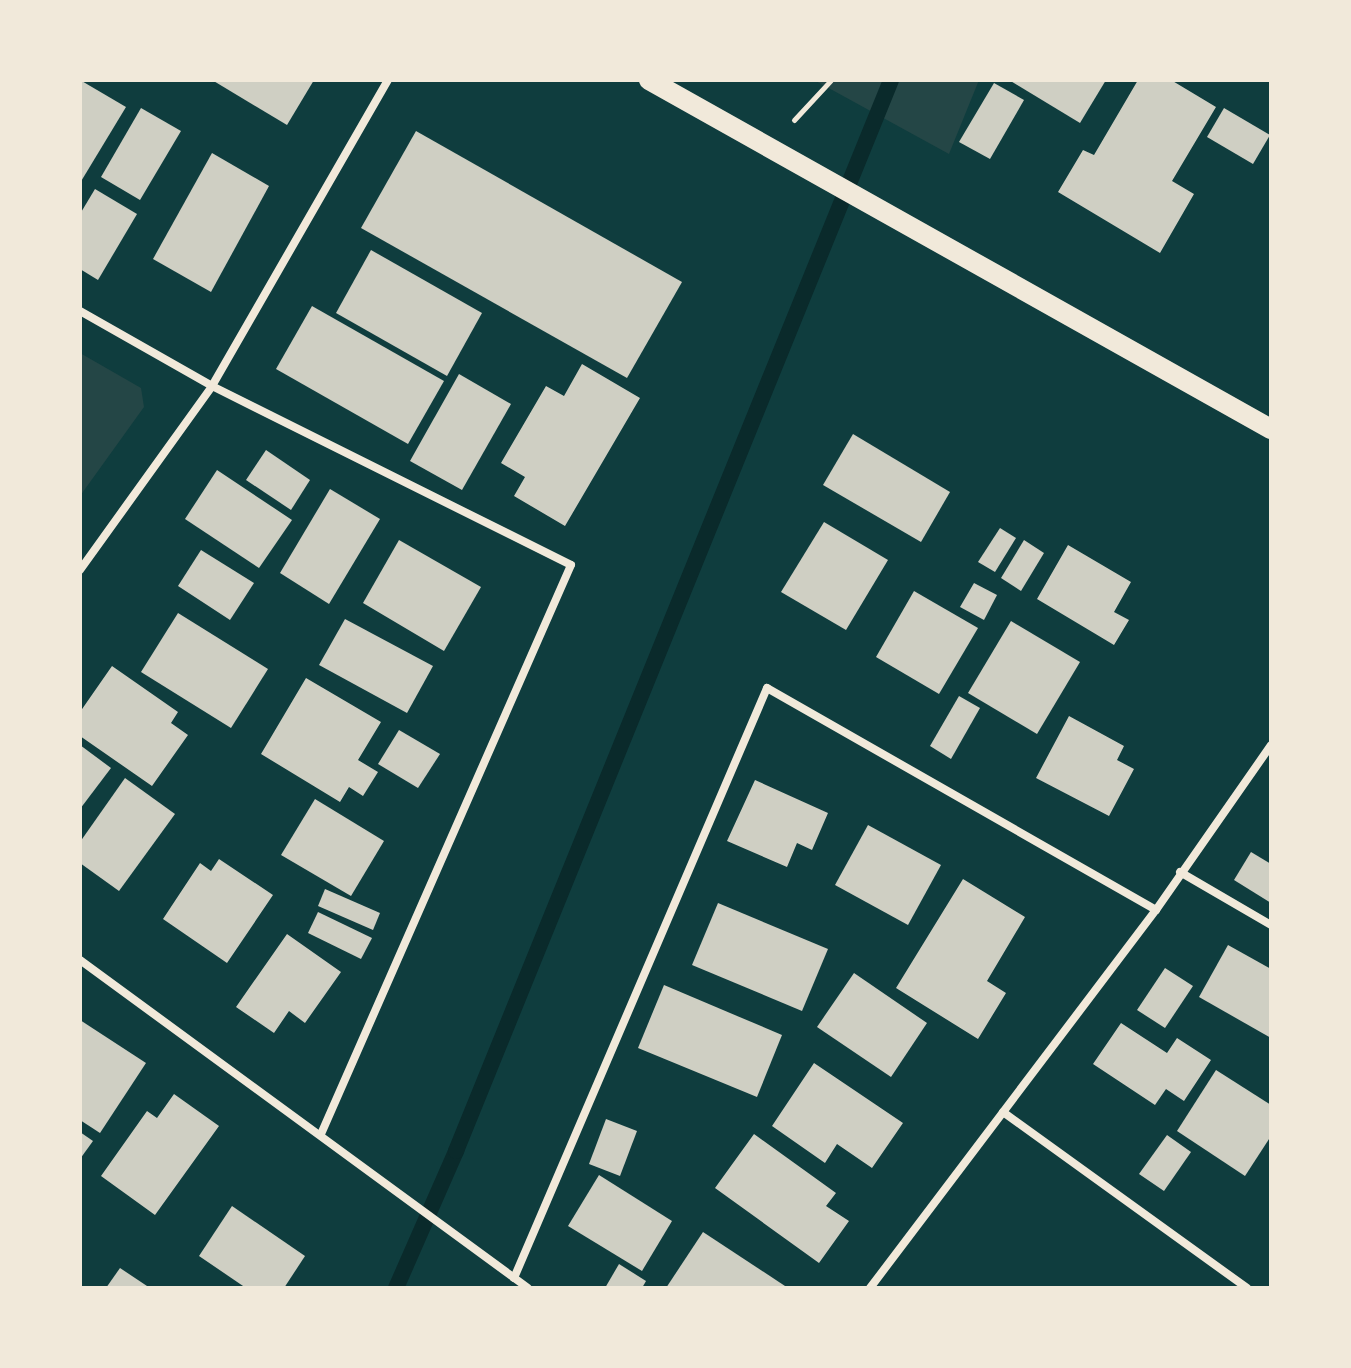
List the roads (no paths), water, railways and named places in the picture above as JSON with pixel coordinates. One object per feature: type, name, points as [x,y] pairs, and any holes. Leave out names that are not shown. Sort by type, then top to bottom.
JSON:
[{"type":"main road","points":[[649,80],[1271,429]]},
{"type":"street","points":[[80,570],[212,386],[388,80]]},
{"type":"street","points":[[80,311],[212,386],[571,565],[321,1134]]},
{"type":"street","points":[[514,1278],[767,688],[1156,910]]},
{"type":"street","points":[[870,1288],[1156,910],[1271,745]]},
{"type":"street","points":[[1180,872],[1271,925]]},
{"type":"street","points":[[80,960],[528,1288]]},
{"type":"street","points":[[1003,1112],[1247,1288]]},
{"type":"waterway","points":[[396,1288],[456,1151],[891,80]]}]
